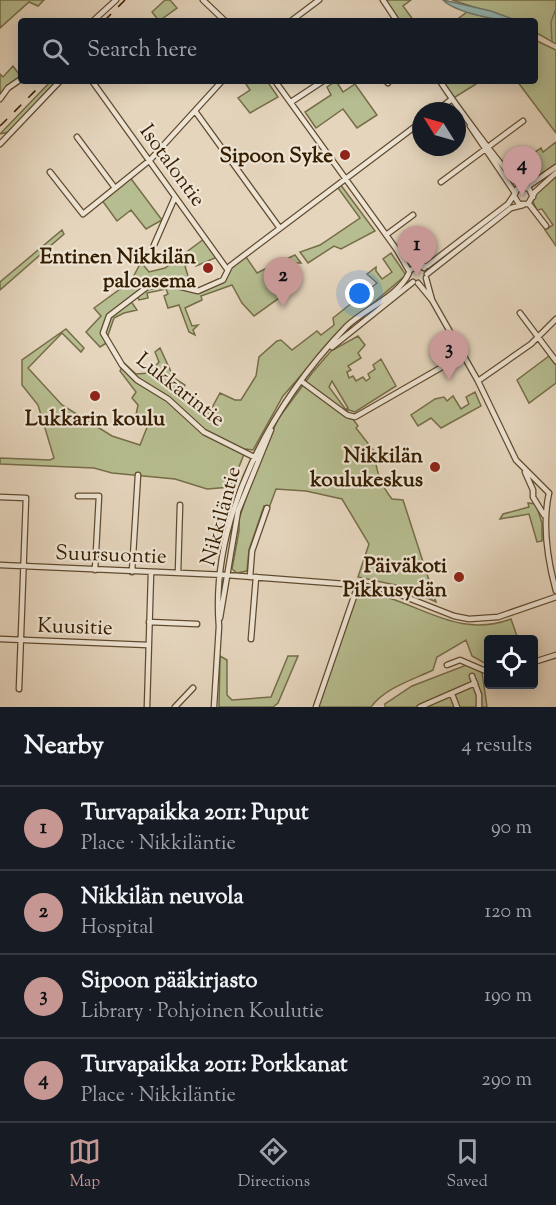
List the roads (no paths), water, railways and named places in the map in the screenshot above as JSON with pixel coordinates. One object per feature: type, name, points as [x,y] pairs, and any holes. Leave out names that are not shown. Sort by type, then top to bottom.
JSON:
[{"type":"street","points":[[96,18],[116,0]]},
{"type":"street","points":[[202,0],[222,18]]},
{"type":"street","points":[[295,18],[320,0]]},
{"type":"street","points":[[383,0],[396,18]]},
{"type":"street","points":[[0,99],[8,88],[18,81]]},
{"type":"street","points":[[0,144],[57,84]]},
{"type":"street","name":"Isotalontie","points":[[94,84],[227,269]]},
{"type":"street","points":[[50,172],[83,214],[150,160],[219,84]]},
{"type":"street","points":[[277,84],[387,235],[416,282],[432,300],[478,381],[513,454],[524,470],[533,490],[533,497],[545,517]]},
{"type":"street","points":[[291,102],[318,84]]},
{"type":"street","points":[[442,84],[486,148],[517,202],[533,209],[546,226]]},
{"type":"street","points":[[448,102],[452,99]]},
{"type":"street","points":[[195,111],[279,228]]},
{"type":"street","points":[[441,182],[523,120]]},
{"type":"street","points":[[227,269],[344,177],[412,128]]},
{"type":"street","points":[[77,137],[115,188]]},
{"type":"street","points":[[486,148],[515,181],[526,187],[532,196]]},
{"type":"street","points":[[420,266],[427,266],[508,204],[514,194],[556,167]]},
{"type":"street","points":[[426,276],[511,208],[526,204],[556,173]]},
{"type":"street","points":[[154,245],[175,197]]},
{"type":"street","points":[[387,235],[413,215]]},
{"type":"street","points":[[397,250],[420,266],[426,276],[432,300]]},
{"type":"street","name":"Nikkiläntie","points":[[215,706],[223,575],[238,511],[256,458],[275,421],[325,352],[352,321],[398,287],[409,272],[420,266]]},
{"type":"street","name":"Lukkarintie","points":[[227,269],[223,280],[202,290],[193,291],[165,283],[147,287],[109,316],[103,333],[122,365],[137,380],[168,399],[204,432],[256,458]]},
{"type":"street","name":"Nikkiläntie","points":[[325,352],[426,276]]},
{"type":"street","points":[[520,313],[556,361]]},
{"type":"street","points":[[478,381],[538,338],[556,319]]},
{"type":"street","points":[[302,381],[347,416],[355,417],[463,355]]},
{"type":"street","points":[[524,470],[549,493]]},
{"type":"street","points":[[132,572],[138,475]]},
{"type":"street","points":[[533,490],[540,486]]},
{"type":"street","points":[[555,490],[549,493],[545,501],[545,517],[546,543],[556,591]]},
{"type":"street","points":[[78,495],[99,496],[95,570]]},
{"type":"street","points":[[0,497],[26,498],[19,689]]},
{"type":"street","points":[[538,502],[545,501]]},
{"type":"street","points":[[178,573],[180,505]]},
{"type":"street","points":[[250,577],[251,556],[267,508]]},
{"type":"street","name":"Suursuontie","points":[[0,565],[223,575],[358,585],[388,590],[454,616],[469,618],[498,617],[556,597]]},
{"type":"street","points":[[147,707],[151,573]]},
{"type":"street","points":[[251,639],[256,577]]},
{"type":"street","points":[[316,707],[358,585]]},
{"type":"street","points":[[149,622],[197,624]]},
{"type":"street","name":"Kuusitie","points":[[0,639],[148,645]]},
{"type":"street","points":[[538,661],[556,654]]},
{"type":"street","points":[[447,665],[460,660],[484,670]]},
{"type":"street","points":[[472,676],[480,696],[478,707]]},
{"type":"street","points":[[421,707],[475,683]]},
{"type":"street","points":[[175,707],[193,688]]},
{"type":"street","points":[[453,694],[457,707]]},
{"type":"water","points":[[443,0],[491,11],[510,18],[489,18],[449,5]]},
{"type":"waterway","points":[[552,42],[551,22],[555,11]]},
{"type":"railway","points":[[107,18],[125,0]]},
{"type":"railway","points":[[0,126],[42,84]]},
{"type":"place","name":"Sipoon Syke","points":[[345,155]]},
{"type":"place","name":"Turvapaikka 2011: Porkkanat","points":[[522,196]]},
{"type":"place","name":"Entinen Nikkilän paloasema","points":[[208,268]]},
{"type":"place","name":"Turvapaikka 2011: Puput","points":[[417,276]]},
{"type":"place","name":"Nikkilän neuvola","points":[[283,307]]},
{"type":"place","name":"Sipoon pääkirjasto","points":[[449,380]]},
{"type":"place","name":"Lukkarin koulu","points":[[95,396]]},
{"type":"place","name":"Nikkilän koulukeskus","points":[[435,467]]},
{"type":"place","name":"Päiväkoti Pikkusydän","points":[[459,577]]}]
